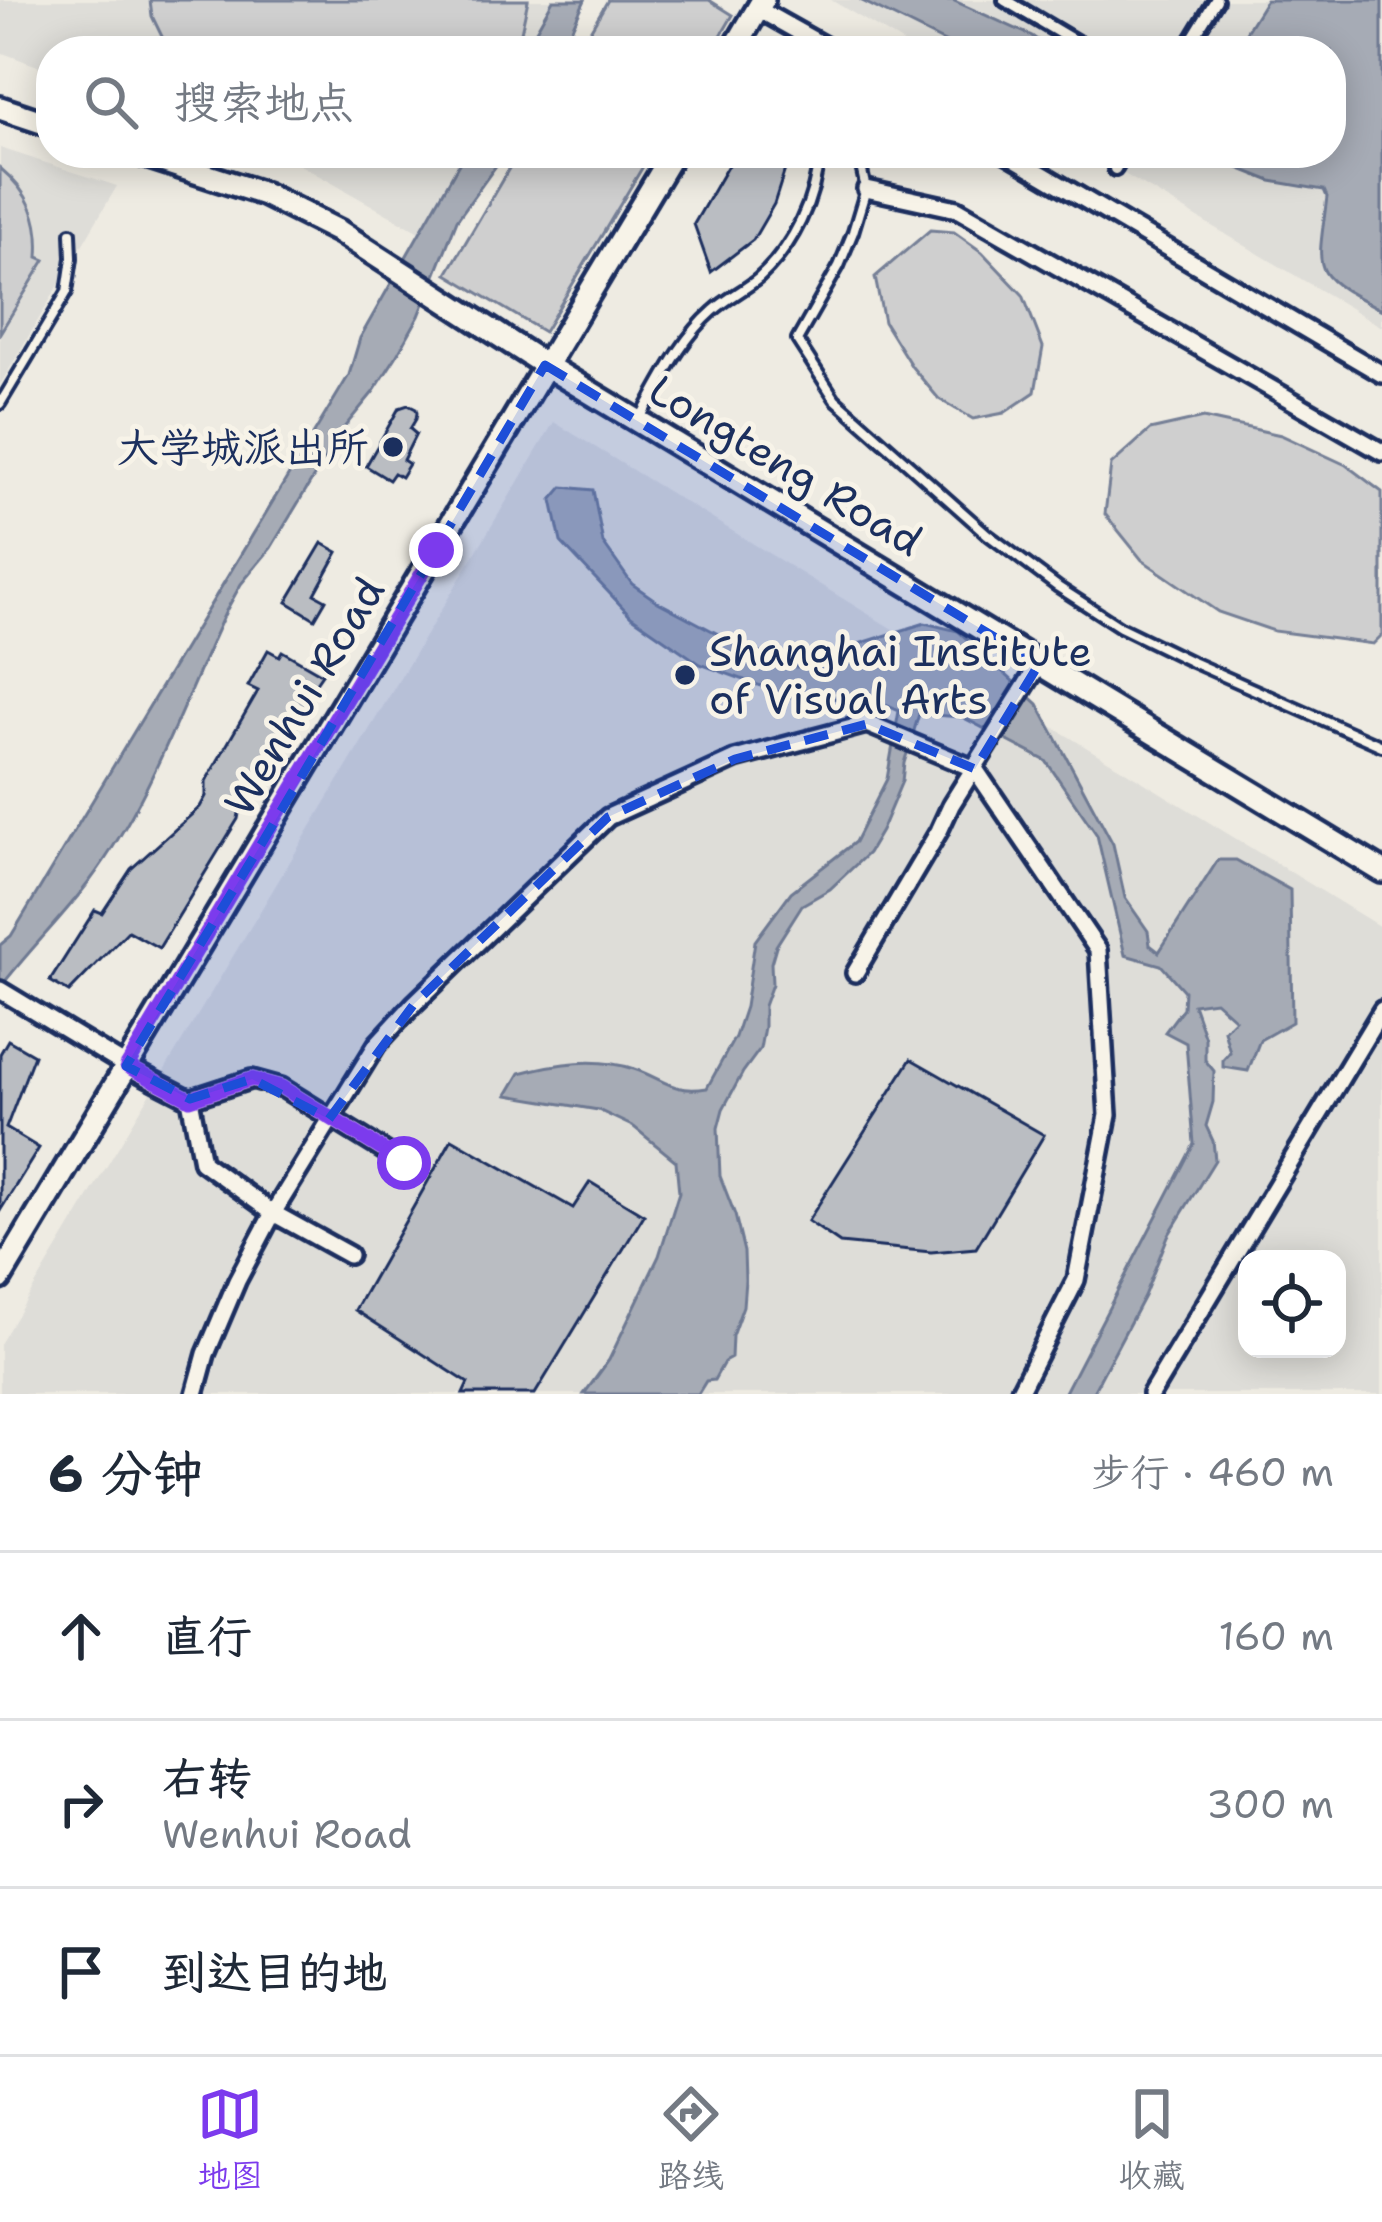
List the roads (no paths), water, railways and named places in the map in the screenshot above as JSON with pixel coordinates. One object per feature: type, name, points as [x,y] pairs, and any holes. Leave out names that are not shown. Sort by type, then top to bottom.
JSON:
[{"type":"main road","points":[[740,36],[754,3]]},
{"type":"main road","points":[[0,108],[36,120]]},
{"type":"main road","name":"Longteng Road","points":[[183,168],[264,194],[340,232],[545,365],[1382,871]]},
{"type":"main road","name":"Wenhui Road","points":[[0,1278],[664,168]]},
{"type":"street","points":[[1005,0],[1066,36]]},
{"type":"street","points":[[1194,36],[1216,0]]},
{"type":"street","points":[[754,3],[808,36]]},
{"type":"street","points":[[1032,168],[1382,374]]},
{"type":"street","points":[[866,189],[957,209],[1382,452]]},
{"type":"street","points":[[855,974],[951,805],[1039,664]]},
{"type":"street","points":[[195,1394],[206,1354],[237,1281],[273,1213],[377,1045],[414,1004],[608,817],[735,759],[867,724],[975,769],[1098,950],[1108,1115],[1076,1280],[1018,1394]]},
{"type":"street","points":[[4,993],[190,1099],[252,1079],[281,1087],[404,1163]]},
{"type":"street","points":[[1151,1394],[1382,1010]]},
{"type":"street","points":[[190,1099],[202,1162],[273,1213],[349,1255]]},
{"type":"lane","points":[[638,421],[680,348],[712,311],[758,279],[783,253],[799,225],[818,168]]},
{"type":"lane","points":[[861,168],[866,189],[839,266],[797,340],[836,399],[986,534],[1105,617],[1192,662],[1382,746]]},
{"type":"lane","points":[[0,404],[67,292],[71,233]]},
{"type":"place","name":"大学城派出所","points":[[393,447]]},
{"type":"place","name":"Shanghai Institute of Visual Arts","points":[[685,675]]}]
